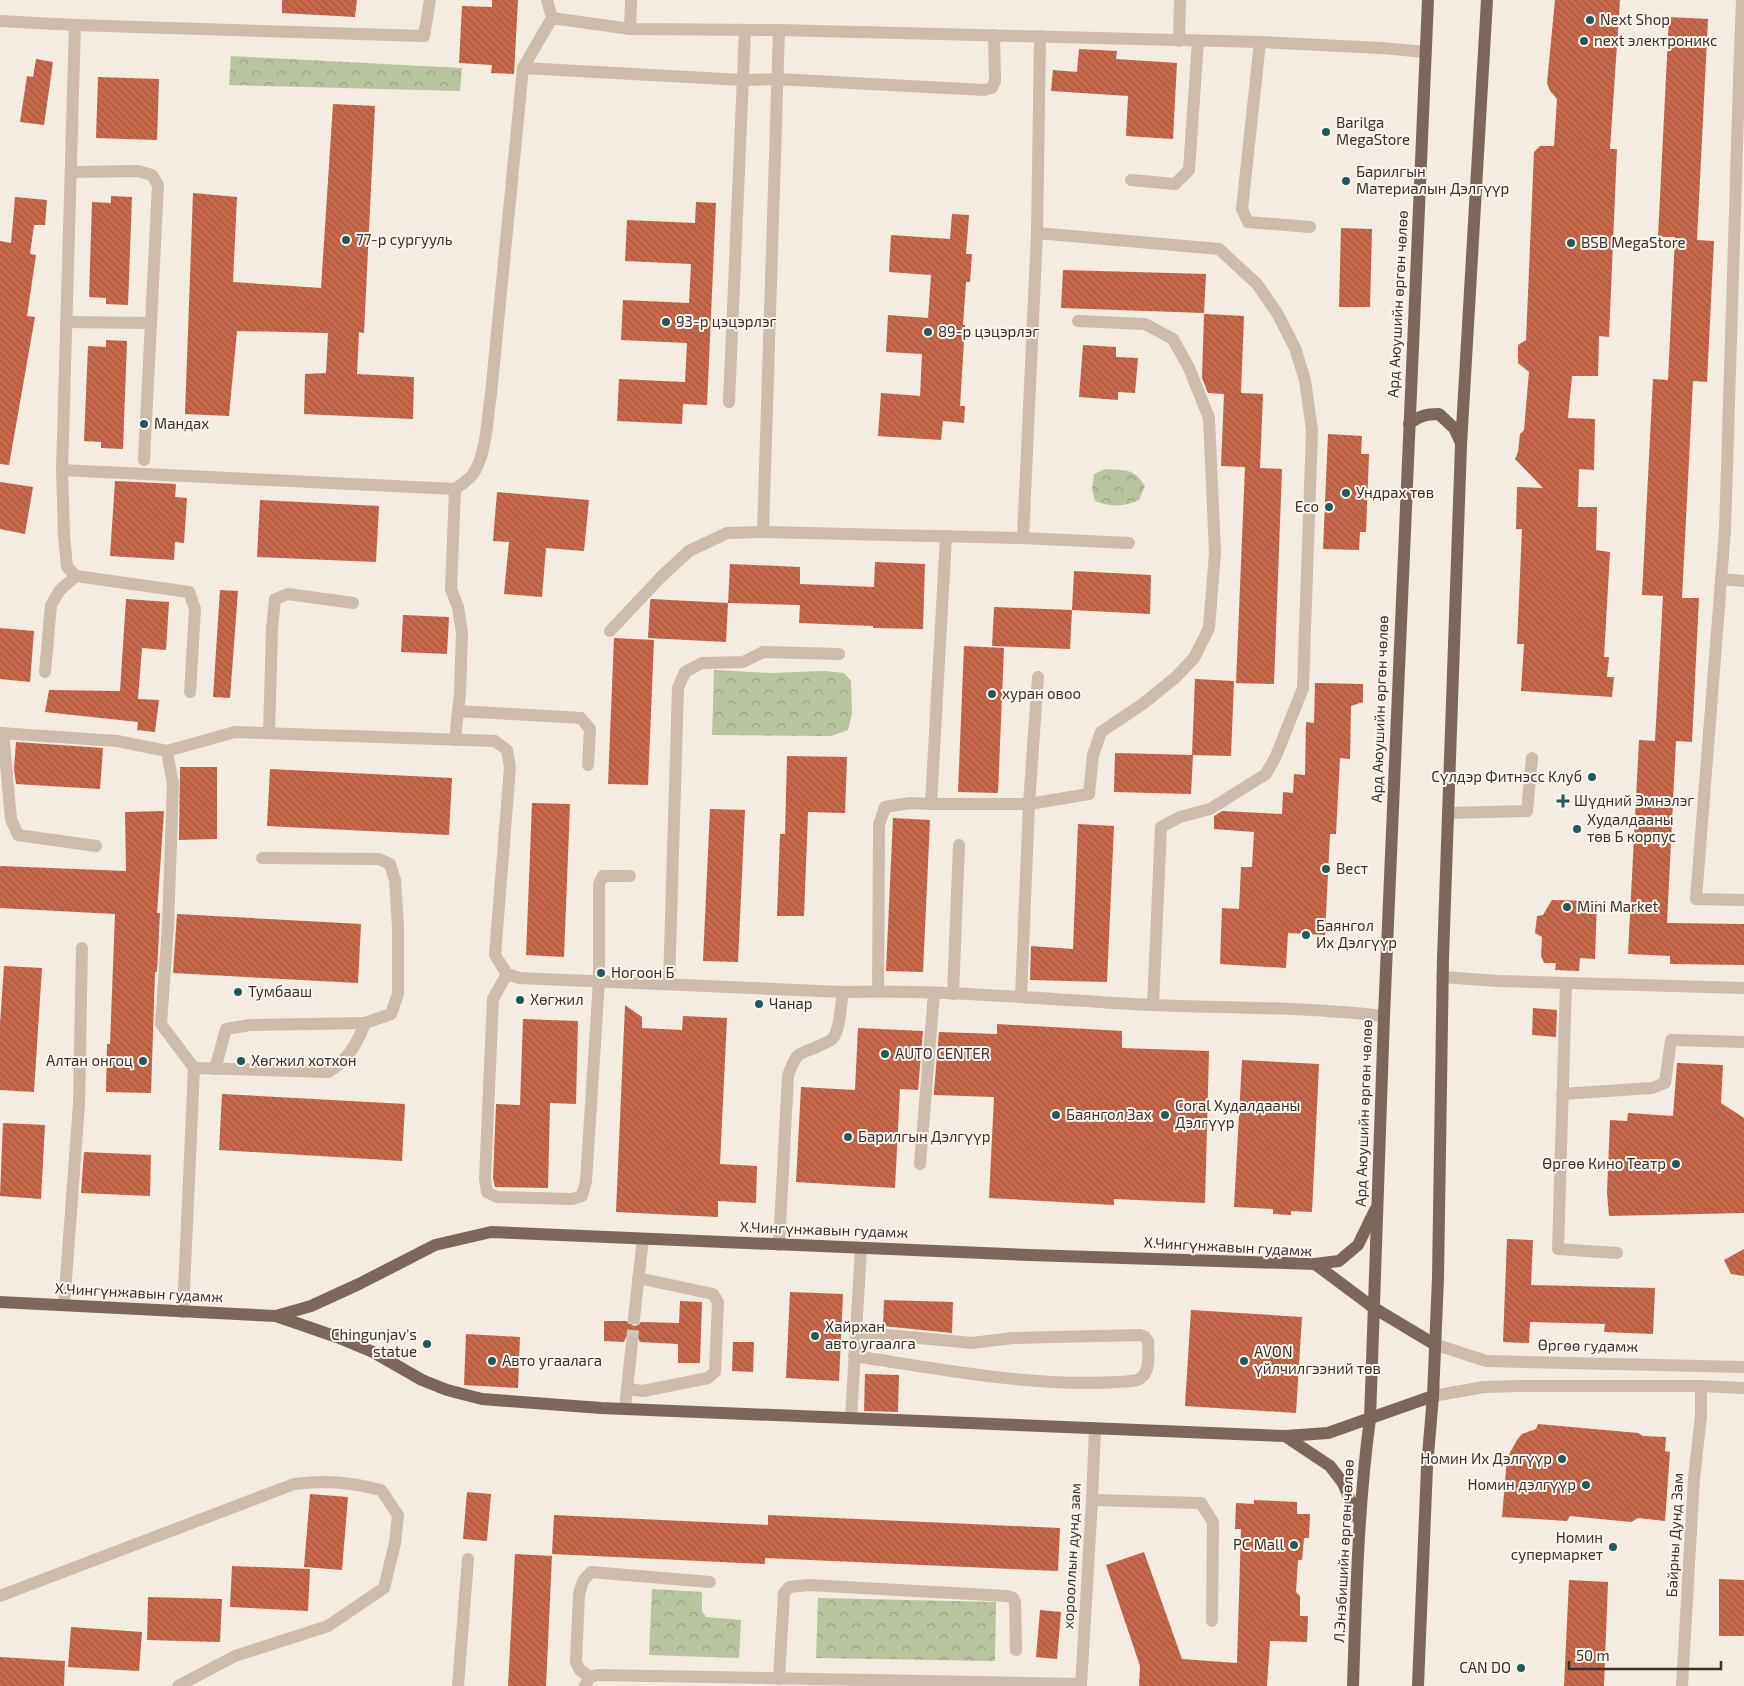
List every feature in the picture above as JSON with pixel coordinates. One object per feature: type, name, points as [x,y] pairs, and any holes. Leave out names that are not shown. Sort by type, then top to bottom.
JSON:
[{"type":"main road","name":"Ард Аюушийн өргөн чөлөө","points":[[1370,1419],[1384,1016],[1428,0]]},
{"type":"main road","points":[[1418,1686],[1427,1467],[1438,1278],[1442,977],[1462,446],[1487,0]]},
{"type":"main road","points":[[1409,424],[1418,417],[1427,414],[1439,414],[1454,428],[1462,446]]},
{"type":"main road","points":[[1315,1264],[1339,1261],[1358,1245],[1378,1205]]},
{"type":"main road","name":"Х.Чингүнжавын гудамж","points":[[276,1316],[311,1306],[435,1245],[491,1232],[779,1245],[1315,1264],[1374,1308],[1434,1344]]},
{"type":"main road","name":"Х.Чингүнжавын гудамж","points":[[0,1302],[276,1316],[373,1352],[422,1380],[447,1390],[482,1399],[625,1408],[1285,1436],[1328,1433],[1432,1396]]},
{"type":"main road","name":"Л.Энэбишийн өргөн чөлөө","points":[[1353,1686],[1359,1520],[1370,1419]]},
{"type":"main road","points":[[1285,1436],[1330,1466],[1343,1483],[1359,1520]]},
{"type":"street","points":[[0,21],[424,36],[430,0]]},
{"type":"street","points":[[62,470],[455,490],[467,481],[475,472],[484,439],[493,376],[523,68],[552,18],[547,0]]},
{"type":"street","points":[[630,29],[631,0]]},
{"type":"street","points":[[1179,41],[1180,0]]},
{"type":"street","points":[[1742,0],[1742,50],[1725,521],[1696,899],[1744,900]]},
{"type":"street","points":[[552,18],[630,29],[779,30],[1260,42],[1426,52]]},
{"type":"street","points":[[75,25],[62,470],[67,567],[76,576],[188,592],[194,609],[190,692]]},
{"type":"street","points":[[730,402],[745,30]]},
{"type":"street","points":[[764,532],[779,30]]},
{"type":"street","points":[[523,68],[984,90],[992,88],[995,81],[994,35]]},
{"type":"street","points":[[1022,538],[1037,233],[1040,36]]},
{"type":"street","points":[[1131,180],[1175,184],[1190,170],[1198,41]]},
{"type":"street","points":[[1260,42],[1242,209],[1248,222],[1310,227]]},
{"type":"street","points":[[71,172],[138,170],[152,175],[158,185],[144,460]]},
{"type":"street","points":[[1037,233],[1219,249],[1257,284],[1277,313],[1295,348],[1305,380],[1312,430],[1303,688],[1276,756],[1266,774],[1210,809],[1180,817],[1161,827],[1153,1005]]},
{"type":"street","points":[[878,991],[879,825],[885,807],[910,803],[1029,804],[1089,794],[1093,755],[1101,732],[1144,703],[1176,677],[1194,658],[1209,628],[1215,553],[1209,418],[1188,368],[1173,339],[1145,324],[1078,321]]},
{"type":"street","points":[[66,322],[151,324]]},
{"type":"street","points":[[455,490],[451,589],[458,607],[462,633],[455,740]]},
{"type":"street","points":[[610,630],[660,577],[690,551],[726,532],[1022,538],[1129,543]]},
{"type":"street","points":[[931,804],[946,536]]},
{"type":"street","points":[[45,672],[51,605],[60,590],[76,576]]},
{"type":"street","points":[[1721,579],[1744,581]]},
{"type":"street","points":[[269,733],[272,629],[275,599],[288,594],[353,603]]},
{"type":"street","points":[[669,984],[678,688],[685,672],[702,663],[742,662],[762,652],[839,654]]},
{"type":"street","points":[[1020,997],[1029,804],[1038,677]]},
{"type":"street","points":[[458,712],[581,718],[590,728],[588,765]]},
{"type":"street","points":[[96,846],[18,835],[11,819],[2,733],[117,741],[167,751],[235,732],[495,741],[507,750],[510,767],[495,955],[507,974],[519,978],[843,992],[934,993],[1153,1005],[1343,1011],[1384,1016]]},
{"type":"street","points":[[167,751],[173,784],[168,926],[161,1024],[194,1068],[183,1312]]},
{"type":"street","points":[[1448,813],[1527,810],[1532,758]]},
{"type":"street","points":[[953,994],[959,846]]},
{"type":"street","points":[[215,1069],[226,1029],[250,1025],[365,1023],[391,1014],[398,994],[396,889],[390,864],[379,859],[262,858]]},
{"type":"street","points":[[507,974],[493,999],[492,1008],[485,1179],[487,1192],[497,1197],[572,1199],[582,1196],[586,1181],[599,981],[599,884],[603,876],[630,876]]},
{"type":"street","points":[[64,1305],[79,1104],[82,948]]},
{"type":"street","points":[[1442,977],[1566,984],[1744,988]]},
{"type":"street","points":[[1566,984],[1558,1249],[1617,1253]]},
{"type":"street","points":[[779,1245],[788,1076],[793,1059],[802,1052],[820,1046],[833,1038],[838,1025],[843,992]]},
{"type":"street","points":[[920,1164],[934,993]]},
{"type":"street","points":[[194,1068],[328,1072],[340,1066],[353,1049],[365,1023]]},
{"type":"street","points":[[1562,1094],[1652,1088],[1665,1083],[1671,1040],[1744,1042]]},
{"type":"street","points":[[634,1318],[643,1239]]},
{"type":"street","points":[[851,1418],[861,1248]]},
{"type":"street","points":[[627,1389],[643,1391],[708,1378],[715,1372],[718,1302],[713,1294],[638,1278]]},
{"type":"street","points":[[854,1356],[1036,1381],[1099,1383],[1138,1380],[1144,1376],[1147,1369],[1148,1340],[1140,1335],[1013,1338],[972,1342],[856,1332]]},
{"type":"street","points":[[625,1408],[632,1342]]},
{"type":"street","name":"Өргөө гудамж","points":[[1434,1344],[1486,1361],[1744,1367]]},
{"type":"street","points":[[1432,1396],[1484,1387],[1510,1386],[1701,1386],[1744,1388]]},
{"type":"street","name":"Байрны Дунд Зам","points":[[1682,1686],[1694,1478],[1701,1416],[1701,1386]]},
{"type":"street","name":"хорооллын дунд зам","points":[[1081,1685],[1095,1428]]},
{"type":"street","points":[[0,1596],[294,1484],[319,1481],[348,1482],[382,1490],[398,1515],[395,1543],[384,1588],[328,1626],[234,1656],[178,1686]]},
{"type":"street","points":[[1092,1500],[1201,1503],[1214,1522],[1212,1621]]},
{"type":"street","points":[[458,1686],[468,1559]]},
{"type":"street","points":[[710,1582],[591,1572],[583,1581],[579,1594],[576,1662],[588,1681],[597,1675],[764,1682],[779,1678],[1081,1685]]},
{"type":"street","points":[[779,1678],[784,1593],[789,1587],[810,1585],[1007,1596],[1013,1598],[1015,1602],[1016,1650]]},
{"type":"green space","points":[[231,56],[462,68],[460,91],[229,85]]},
{"type":"green space","points":[[1105,469],[1128,471],[1141,480],[1145,486],[1139,500],[1129,504],[1117,505],[1095,501],[1092,489],[1094,474]]},
{"type":"green space","points":[[714,670],[770,673],[824,671],[844,673],[851,681],[852,714],[848,730],[831,736],[712,735]]},
{"type":"green space","points":[[652,1589],[702,1592],[702,1611],[706,1617],[741,1620],[739,1658],[649,1655]]},
{"type":"green space","points":[[818,1598],[996,1602],[995,1661],[816,1658]]},
{"type":"building","points":[[282,0],[357,0],[355,17],[282,13]]},
{"type":"building","points":[[492,0],[518,0],[514,74],[491,73],[492,65],[459,63],[462,6],[492,7]]},
{"type":"building","points":[[1555,0],[1620,0],[1610,149],[1617,149],[1609,337],[1599,336],[1598,376],[1572,376],[1568,418],[1595,419],[1594,470],[1579,469],[1578,507],[1597,507],[1596,550],[1610,552],[1604,657],[1609,657],[1607,677],[1614,677],[1612,697],[1521,691],[1524,644],[1517,644],[1522,529],[1516,529],[1517,487],[1543,488],[1515,459],[1518,452],[1520,434],[1524,430],[1529,372],[1518,363],[1518,345],[1526,340],[1534,152],[1540,146],[1554,146],[1557,99],[1550,91],[1547,83]]},
{"type":"building","points":[[1669,17],[1708,19],[1697,240],[1714,241],[1707,382],[1693,381],[1682,598],[1699,598],[1692,742],[1676,741],[1667,923],[1744,924],[1744,965],[1670,964],[1670,956],[1628,954],[1639,740],[1655,741],[1663,596],[1642,595],[1653,379],[1668,380],[1675,237],[1658,237]]},
{"type":"building","points":[[1079,49],[1117,51],[1116,59],[1177,63],[1173,139],[1126,136],[1128,96],[1051,91],[1053,70],[1077,72]]},
{"type":"building","points":[[36,59],[53,62],[44,125],[20,122],[27,76],[33,77]]},
{"type":"building","points":[[98,77],[159,79],[157,140],[96,138]]},
{"type":"building","name":"77-р сургууль","points":[[333,104],[375,106],[364,333],[359,332],[357,374],[414,377],[413,419],[304,414],[305,374],[326,373],[328,333],[237,331],[229,416],[185,414],[193,193],[237,197],[233,282],[321,288]]},
{"type":"building","points":[[111,196],[132,197],[128,305],[106,304],[106,298],[89,297],[92,202],[111,203]]},
{"type":"building","points":[[15,197],[47,200],[45,225],[34,225],[30,254],[36,255],[27,316],[35,317],[9,465],[0,464],[0,241],[11,243]]},
{"type":"building","name":"93-р цэцэрлэг","points":[[696,202],[716,203],[707,405],[683,404],[682,424],[617,421],[619,379],[685,382],[687,343],[621,340],[623,300],[689,303],[691,264],[625,261],[627,220],[695,223]]},
{"type":"building","name":"89-р цэцэрлэг","points":[[952,214],[969,215],[966,254],[972,254],[970,282],[966,282],[963,325],[965,325],[960,406],[965,406],[964,423],[943,421],[941,440],[878,436],[881,393],[920,396],[922,354],[886,352],[888,315],[928,318],[931,275],[889,272],[891,235],[950,239]]},
{"type":"building","points":[[1341,228],[1372,229],[1370,307],[1339,307]]},
{"type":"building","points":[[1063,270],[1206,274],[1204,313],[1061,308]]},
{"type":"building","points":[[1204,314],[1244,316],[1241,393],[1263,394],[1260,468],[1282,469],[1274,684],[1236,683],[1245,467],[1221,466],[1224,394],[1208,393],[1202,378]]},
{"type":"building","points":[[106,340],[127,341],[123,449],[101,448],[101,442],[84,441],[88,346],[106,347]]},
{"type":"building","points":[[1083,345],[1116,347],[1116,357],[1138,358],[1135,393],[1118,392],[1118,400],[1079,397]]},
{"type":"building","name":"Ундрах төв","points":[[1328,434],[1362,436],[1361,454],[1369,454],[1366,532],[1360,532],[1359,550],[1323,549]]},
{"type":"building","points":[[115,481],[176,484],[175,497],[187,498],[184,543],[175,542],[174,560],[110,556]]},
{"type":"building","points":[[0,482],[33,487],[25,534],[0,529]]},
{"type":"building","points":[[497,492],[589,500],[584,551],[546,548],[542,597],[504,594],[509,542],[493,541]]},
{"type":"building","points":[[260,500],[379,506],[376,562],[257,557]]},
{"type":"building","points":[[875,562],[925,564],[923,629],[799,623],[800,605],[728,603],[730,564],[800,567],[800,584],[874,587]]},
{"type":"building","points":[[1074,571],[1151,575],[1150,614],[1072,610]]},
{"type":"building","points":[[220,590],[238,591],[230,698],[213,697]]},
{"type":"building","points":[[126,599],[169,602],[166,650],[142,648],[138,699],[159,700],[155,732],[137,730],[138,722],[45,712],[49,690],[120,691]]},
{"type":"building","points":[[651,599],[728,603],[726,642],[648,638]]},
{"type":"building","points":[[994,607],[1072,610],[1070,649],[992,646]]},
{"type":"building","points":[[403,615],[449,617],[447,654],[401,652]]},
{"type":"building","points":[[0,628],[34,631],[30,682],[0,679]]},
{"type":"building","points":[[614,638],[654,640],[648,785],[608,784]]},
{"type":"building","points":[[964,646],[1004,648],[998,793],[958,792]]},
{"type":"building","points":[[1195,679],[1234,681],[1231,756],[1192,755]]},
{"type":"building","points":[[1315,683],[1363,684],[1363,702],[1351,706],[1350,759],[1340,758],[1336,834],[1330,834],[1325,935],[1288,933],[1286,968],[1220,964],[1222,908],[1239,909],[1241,867],[1252,867],[1254,832],[1214,829],[1214,816],[1222,811],[1282,814],[1283,792],[1293,793],[1294,774],[1305,775],[1306,722],[1314,723]]},
{"type":"building","points":[[16,742],[103,748],[100,789],[16,784],[14,769]]},
{"type":"building","points":[[1115,753],[1193,755],[1191,794],[1114,792]]},
{"type":"building","points":[[787,756],[847,757],[845,813],[808,812],[804,916],[777,916],[780,834],[785,834]]},
{"type":"building","points":[[180,767],[217,767],[217,839],[179,840]]},
{"type":"building","points":[[270,769],[452,778],[449,835],[267,826]]},
{"type":"building","points":[[532,803],[570,804],[564,957],[526,955]]},
{"type":"building","points":[[710,809],[745,810],[738,962],[703,961]]},
{"type":"building","points":[[164,811],[157,913],[160,913],[157,972],[155,972],[151,1093],[106,1092],[107,1044],[110,1044],[115,914],[0,908],[0,866],[126,871],[125,812]]},
{"type":"building","points":[[893,818],[930,820],[923,972],[886,971]]},
{"type":"building","points":[[1078,824],[1114,826],[1107,982],[1030,980],[1031,946],[1073,949]]},
{"type":"building","points":[[1552,900],[1597,901],[1595,959],[1580,958],[1579,971],[1555,970],[1556,963],[1544,963],[1541,956],[1542,937],[1535,933],[1537,916],[1543,915]]},
{"type":"building","points":[[177,914],[361,924],[358,983],[173,973]]},
{"type":"building","points":[[4,966],[42,968],[34,1092],[0,1090],[0,1024]]},
{"type":"building","points":[[625,1005],[642,1017],[642,1028],[682,1030],[683,1016],[727,1018],[720,1164],[757,1166],[756,1203],[718,1201],[718,1217],[616,1212]]},
{"type":"building","points":[[1533,1008],[1557,1010],[1556,1037],[1532,1035]]},
{"type":"building","points":[[523,1019],[578,1021],[576,1104],[550,1103],[548,1188],[495,1187],[493,1179],[496,1104],[520,1105]]},
{"type":"building","points":[[997,1024],[1122,1031],[1122,1048],[1209,1051],[1205,1203],[1114,1199],[1114,1205],[989,1198],[994,1097],[934,1095],[934,1091],[939,1032],[997,1034]]},
{"type":"building","name":"Барилгын Дэлгүүр","points":[[858,1028],[923,1031],[918,1090],[900,1089],[895,1188],[796,1182],[801,1087],[855,1090]]},
{"type":"building","points":[[1242,1060],[1319,1064],[1312,1212],[1291,1211],[1291,1215],[1273,1214],[1273,1209],[1234,1207]]},
{"type":"building","name":"Өргөө Кино Театр","points":[[1677,1063],[1723,1065],[1721,1103],[1744,1118],[1744,1213],[1609,1216],[1607,1193],[1610,1120],[1627,1121],[1628,1113],[1673,1116]]},
{"type":"building","points":[[222,1094],[405,1104],[402,1161],[219,1150]]},
{"type":"building","points":[[3,1123],[45,1125],[41,1199],[0,1196]]},
{"type":"building","points":[[84,1152],[151,1155],[150,1196],[81,1193]]},
{"type":"building","points":[[1507,1239],[1533,1240],[1531,1285],[1655,1288],[1653,1334],[1604,1332],[1605,1324],[1530,1322],[1529,1343],[1503,1342]]},
{"type":"building","points":[[1744,1249],[1744,1276],[1731,1274],[1724,1260]]},
{"type":"building","name":"Хайрхан авто угаалга","points":[[790,1292],[843,1294],[839,1381],[786,1378]]},
{"type":"building","points":[[884,1300],[953,1302],[952,1333],[883,1326]]},
{"type":"building","points":[[680,1301],[702,1302],[700,1363],[678,1363],[678,1344],[640,1342],[637,1336],[632,1334],[626,1337],[624,1342],[604,1341],[604,1321],[627,1321],[634,1326],[641,1322],[679,1323]]},
{"type":"building","name":"AVON үйлчилгээний төв","points":[[1191,1310],[1302,1317],[1296,1413],[1185,1406]]},
{"type":"building","name":"Авто угаалага","points":[[466,1334],[520,1337],[518,1388],[464,1385]]},
{"type":"building","points":[[733,1342],[754,1342],[753,1372],[732,1371]]},
{"type":"building","points":[[865,1374],[899,1375],[898,1412],[864,1411]]},
{"type":"building","name":"Номин дэлгүүр","points":[[1538,1424],[1666,1437],[1665,1451],[1670,1452],[1665,1521],[1638,1518],[1631,1522],[1570,1516],[1567,1521],[1502,1517],[1507,1458],[1522,1434],[1536,1429]]},
{"type":"building","points":[[467,1492],[491,1494],[487,1541],[463,1539]]},
{"type":"building","points":[[310,1494],[348,1497],[342,1570],[304,1567]]},
{"type":"building","points":[[1254,1500],[1297,1502],[1297,1514],[1310,1514],[1309,1538],[1304,1538],[1302,1560],[1298,1560],[1296,1592],[1300,1596],[1300,1616],[1308,1616],[1307,1642],[1270,1641],[1267,1686],[1139,1686],[1140,1666],[1106,1565],[1144,1552],[1182,1659],[1237,1663],[1241,1529],[1235,1529],[1236,1503],[1254,1504]]},
{"type":"building","points":[[554,1515],[768,1525],[768,1515],[1060,1528],[1058,1571],[765,1558],[765,1564],[552,1554]]},
{"type":"building","points":[[515,1554],[552,1556],[546,1686],[508,1686]]},
{"type":"building","points":[[232,1566],[310,1569],[308,1611],[230,1607]]},
{"type":"building","points":[[1719,1579],[1744,1580],[1744,1636],[1719,1636]]},
{"type":"building","points":[[1569,1580],[1608,1582],[1604,1686],[1564,1686]]},
{"type":"building","points":[[148,1597],[222,1599],[220,1642],[147,1640]]},
{"type":"building","points":[[1040,1610],[1061,1612],[1057,1659],[1036,1657]]},
{"type":"building","points":[[71,1627],[142,1632],[139,1671],[68,1667]]},
{"type":"building","points":[[0,1657],[65,1661],[64,1686],[0,1686]]},
{"type":"tunnel","points":[[632,1342],[634,1318]]},
{"type":"place","name":"Next Shop","points":[[1590,20]]},
{"type":"place","name":"next электроникс","points":[[1584,41]]},
{"type":"place","name":"Barilga MegaStore","points":[[1326,132]]},
{"type":"place","name":"Барилгын Материалын Дэлгүүр","points":[[1346,181]]},
{"type":"place","name":"77-р сургууль","points":[[346,240]]},
{"type":"place","name":"BSB MegaStore","points":[[1571,243]]},
{"type":"place","name":"93-р цэцэрлэг","points":[[666,322]]},
{"type":"place","name":"89-р цэцэрлэг","points":[[928,332]]},
{"type":"place","name":"Мандах","points":[[144,424]]},
{"type":"place","name":"Ундрах төв","points":[[1346,493]]},
{"type":"place","name":"Eco","points":[[1329,507]]},
{"type":"place","name":"хуран овоо","points":[[992,694]]},
{"type":"place","name":"Сүлдэр Фитнэсс Kлуб","points":[[1592,777]]},
{"type":"place","name":"Шүдний Эмнэлэг","points":[[1563,801]]},
{"type":"place","name":"Худалдааны төв Б корпус","points":[[1577,829]]},
{"type":"place","name":"Вест","points":[[1326,869]]},
{"type":"place","name":"Mini Market","points":[[1567,907]]},
{"type":"place","name":"Баянгол Их Дэлгүүр","points":[[1306,935]]},
{"type":"place","name":"Ногоон Б","points":[[601,973]]},
{"type":"place","name":"Тумбааш","points":[[238,992]]},
{"type":"place","name":"Хөгжил","points":[[520,1000]]},
{"type":"place","name":"Чанар","points":[[759,1004]]},
{"type":"place","name":"AUTO CENTER","points":[[885,1054]]},
{"type":"place","name":"Алтан онгоц","points":[[143,1061]]},
{"type":"place","name":"Хөгжил хотхон","points":[[241,1061]]},
{"type":"place","name":"Баянгол Зах","points":[[1056,1115]]},
{"type":"place","name":"Coral Худалдааны Дэлгүүр","points":[[1165,1115]]},
{"type":"place","name":"Барилгын Дэлгүүр","points":[[848,1137]]},
{"type":"place","name":"Өргөө Кино Театр","points":[[1676,1164]]},
{"type":"place","name":"Хайрхан авто угаалга","points":[[815,1336]]},
{"type":"place","name":"Chingunjav's statue","points":[[427,1344]]},
{"type":"place","name":"Авто угаалага","points":[[492,1361]]},
{"type":"place","name":"AVON үйлчилгээний төв","points":[[1244,1361]]},
{"type":"place","name":"Номин Их Дэлгүүр","points":[[1562,1459]]},
{"type":"place","name":"Номин дэлгүүр","points":[[1586,1485]]},
{"type":"place","name":"PC Mall","points":[[1294,1545]]},
{"type":"place","name":"Номин супермаркет","points":[[1613,1547]]},
{"type":"place","name":"CAN DO","points":[[1521,1668]]}]
